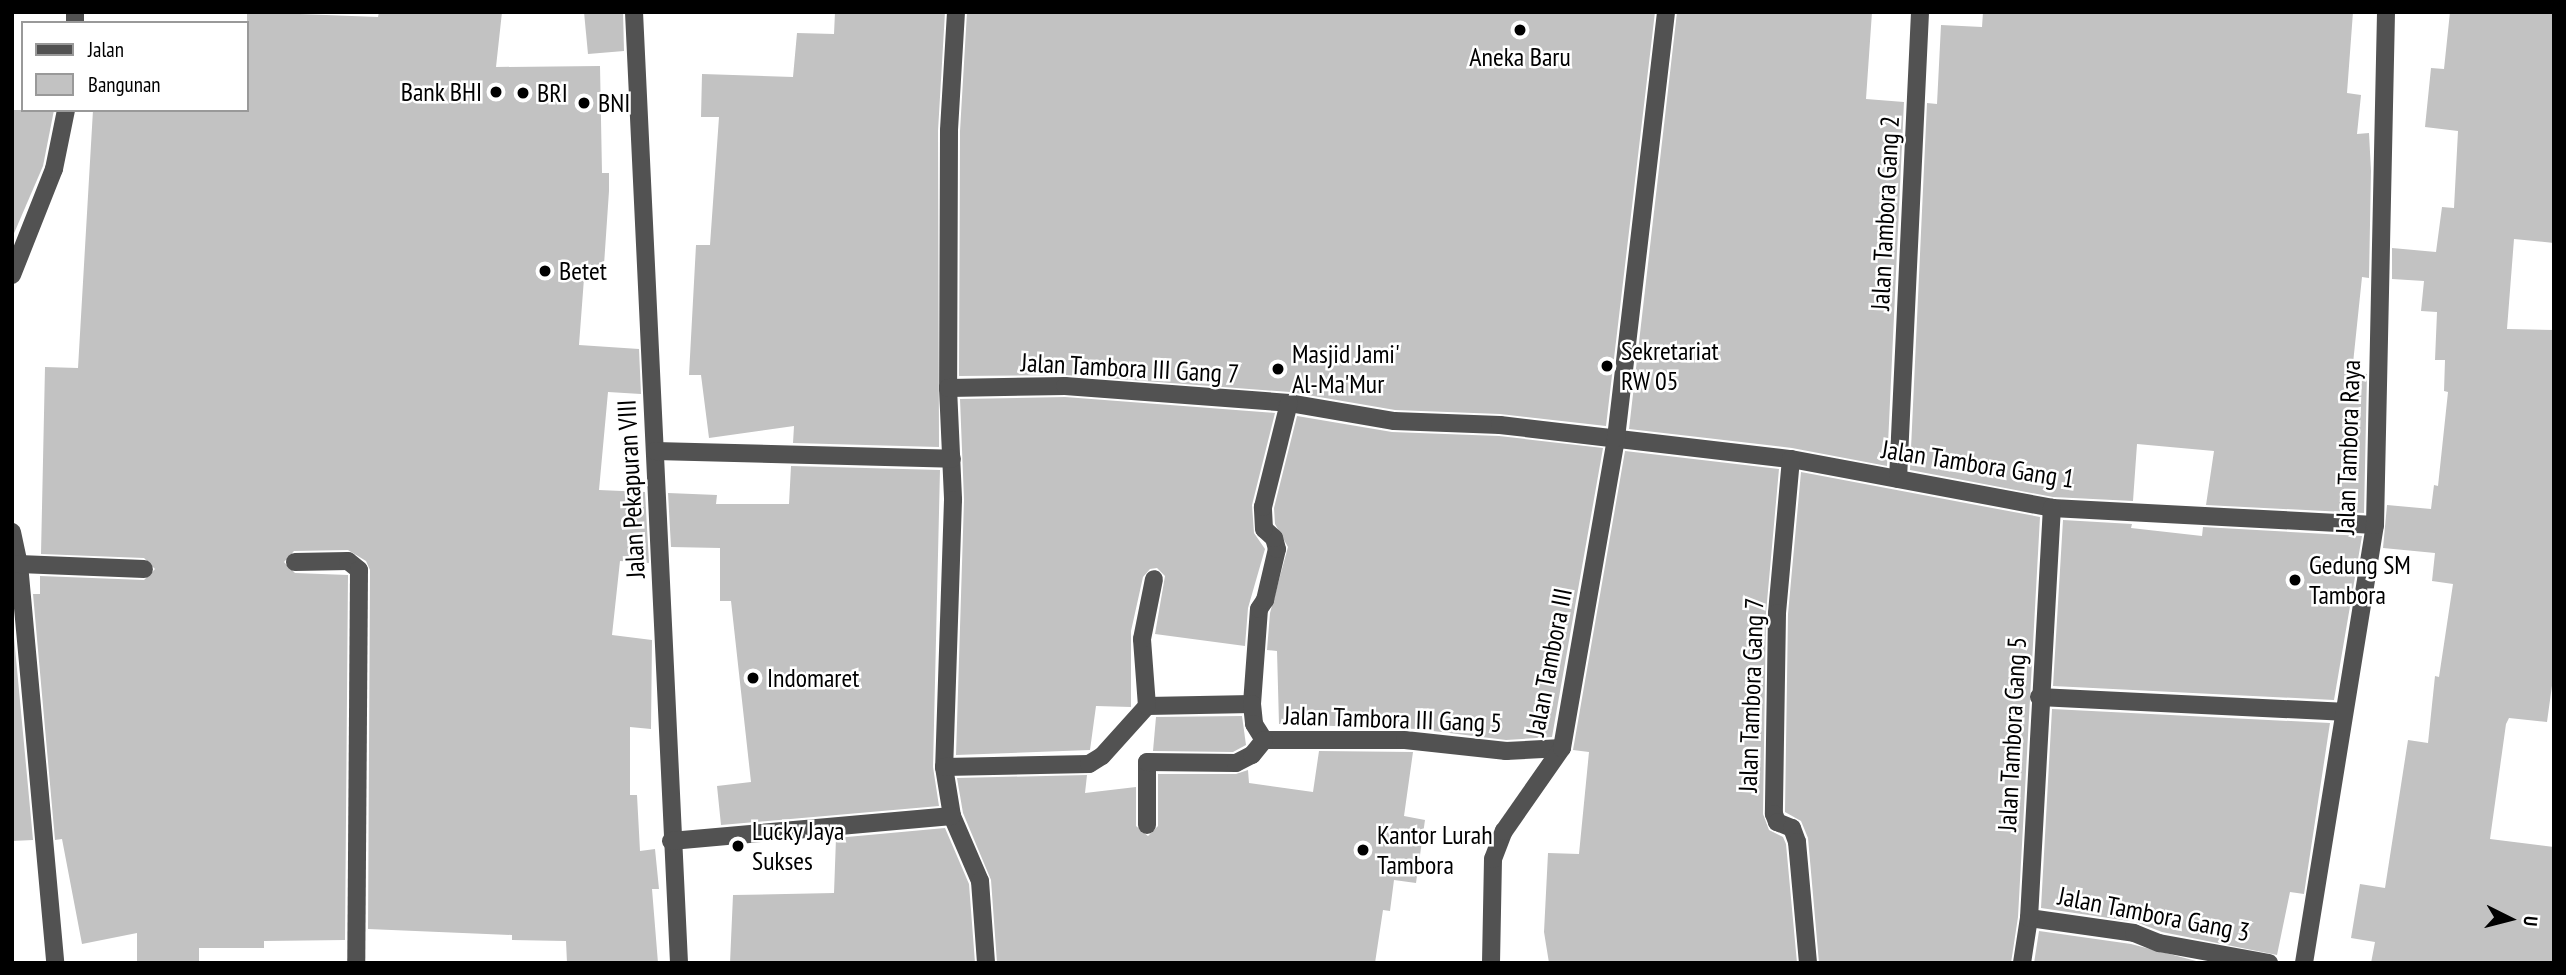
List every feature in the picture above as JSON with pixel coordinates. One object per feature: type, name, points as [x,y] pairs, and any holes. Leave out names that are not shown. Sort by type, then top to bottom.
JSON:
[{"type":"street","name":"Jalan Pekapuran VIII","points":[[634,12],[678,963]]},
{"type":"street","points":[[956,12],[949,131],[948,388],[952,458],[944,767],[952,816],[980,881],[986,963]]},
{"type":"street","name":"Jalan Tambora III","points":[[1491,963],[1493,859],[1504,831],[1562,748],[1608,438],[1666,12]]},
{"type":"street","name":"Jalan Tambora Gang 2","points":[[1898,479],[1920,12]]},
{"type":"street","name":"Jalan Tambora Raya","points":[[2304,963],[2375,526],[2386,12]]},
{"type":"street","points":[[14,265],[54,169],[66,112]]},
{"type":"street","name":"Jalan Tambora III Gang 7","points":[[948,388],[1065,386],[1289,403],[1394,421],[1500,425],[1608,438]]},
{"type":"street","points":[[1252,704],[1259,609],[1265,600],[1277,549],[1274,537],[1264,529],[1263,507],[1289,403]]},
{"type":"street","name":"Jalan Tambora Gang 1","points":[[1608,438],[1791,459],[2052,508],[2375,526]]},
{"type":"street","points":[[655,451],[952,458]]},
{"type":"street","name":"Jalan Tambora Gang 7","points":[[1791,459],[1777,613],[1774,814],[1777,822],[1792,828],[1797,842],[1808,963]]},
{"type":"street","name":"Jalan Tambora Gang 5","points":[[2022,963],[2029,918],[2039,697],[2052,508]]},
{"type":"street","points":[[12,532],[55,963]]},
{"type":"street","points":[[17,561],[144,569]]},
{"type":"street","points":[[295,562],[348,561],[359,570],[356,963]]},
{"type":"street","points":[[944,767],[1089,764],[1102,756],[1147,706],[1142,639],[1154,579]]},
{"type":"street","points":[[2039,697],[2343,712]]},
{"type":"street","name":"Jalan Tambora III Gang 5","points":[[1147,706],[1252,704],[1254,724],[1264,740]]},
{"type":"street","name":"Jalan Tambora III Gang 5","points":[[1264,740],[1405,740],[1506,751],[1562,748]]},
{"type":"street","name":"Jalan Tambora III Gang 5","points":[[1147,825],[1147,762],[1236,763],[1252,755],[1264,740]]},
{"type":"street","points":[[671,841],[952,816]]},
{"type":"street","name":"Jalan Tambora Gang 3","points":[[2029,918],[2134,933],[2159,943],[2269,963]]},
{"type":"building","points":[[247,12],[378,17],[379,12],[502,12],[496,67],[600,66],[602,173],[609,173],[604,265],[585,265],[579,345],[639,349],[641,394],[608,392],[599,490],[645,492],[649,563],[620,561],[612,635],[652,640],[651,729],[630,727],[630,795],[637,795],[640,851],[655,849],[659,889],[652,889],[658,963],[567,963],[566,941],[512,940],[512,935],[368,929],[370,570],[366,561],[348,550],[294,551],[284,562],[295,573],[348,575],[345,940],[264,941],[264,948],[199,948],[199,963],[137,963],[137,933],[82,944],[62,839],[55,840],[33,594],[40,594],[40,576],[144,580],[155,569],[144,558],[41,554],[45,367],[78,368],[93,112],[248,112]]},
{"type":"building","points":[[584,12],[623,12],[624,51],[588,54]]},
{"type":"building","points":[[835,12],[945,12],[938,131],[939,447],[793,443],[794,426],[709,438],[701,375],[689,375],[696,245],[710,245],[719,117],[701,117],[702,74],[793,77],[797,33],[834,34]]},
{"type":"building","points":[[967,12],[1655,12],[1606,426],[1500,414],[1395,410],[1290,392],[1066,375],[959,376],[960,131]]},
{"type":"building","points":[[1677,12],[1872,12],[1866,99],[1904,102],[1887,466],[1792,448],[1629,429]]},
{"type":"building","points":[[1983,12],[2353,12],[2347,93],[2361,95],[2357,134],[2369,133],[2371,171],[2369,278],[2362,277],[2352,373],[2367,374],[2364,513],[2206,505],[2214,451],[2137,444],[2133,501],[2053,497],[1910,470],[1927,103],[1937,104],[1941,25],[1982,27]]},
{"type":"building","points":[[2450,12],[2554,12],[2554,243],[2514,239],[2507,329],[2554,330],[2554,671],[2547,722],[2509,718],[2506,724],[2490,839],[2554,847],[2553,963],[2371,963],[2375,942],[2351,938],[2360,884],[2385,888],[2408,740],[2428,743],[2435,676],[2439,677],[2453,584],[2432,581],[2435,553],[2383,548],[2387,505],[2431,509],[2434,485],[2438,486],[2448,392],[2444,391],[2445,360],[2435,360],[2437,312],[2421,311],[2424,281],[2392,279],[2392,248],[2436,252],[2442,207],[2454,208],[2458,131],[2425,127],[2431,68],[2444,69]]},
{"type":"building","points":[[12,110],[54,112],[43,166],[12,238]]},
{"type":"building","points":[[1065,397],[1275,413],[1252,505],[1254,533],[1265,549],[1248,608],[1245,646],[1155,634],[1165,576],[1157,568],[1150,569],[1143,577],[1131,631],[1131,707],[1096,706],[1090,750],[956,755],[964,500],[960,399]]},
{"type":"building","points":[[1297,416],[1392,432],[1499,436],[1603,448],[1552,737],[1506,740],[1417,729],[1279,724],[1277,651],[1267,650],[1270,613],[1288,547],[1275,524],[1274,508]]},
{"type":"building","points":[[1625,451],[1779,469],[1766,613],[1763,814],[1769,830],[1783,837],[1786,844],[1797,963],[1549,963],[1544,932],[1548,853],[1579,854],[1589,752],[1573,750]]},
{"type":"building","points":[[791,466],[940,470],[933,767],[939,806],[721,825],[717,786],[751,782],[731,601],[720,601],[720,548],[671,547],[668,493],[717,495],[716,504],[789,504]]},
{"type":"building","points":[[1801,472],[2040,517],[2018,917],[2011,963],[1819,963],[1808,838],[1801,821],[1785,812],[1788,614]]},
{"type":"building","points":[[2063,520],[2132,524],[2131,528],[2202,536],[2203,527],[2362,536],[2334,700],[2053,686]]},
{"type":"building","points":[[12,616],[33,840],[12,841]]},
{"type":"building","points":[[2052,709],[2330,723],[2304,894],[2290,892],[2277,955],[2162,932],[2136,922],[2041,908]]},
{"type":"building","points":[[1242,716],[1246,745],[1233,752],[1153,751],[1156,717]]},
{"type":"building","points":[[1319,751],[1413,752],[1404,816],[1425,820],[1416,883],[1394,880],[1390,911],[1383,910],[1375,963],[997,963],[991,880],[963,813],[957,778],[1087,775],[1085,793],[1136,787],[1136,826],[1148,836],[1158,826],[1158,774],[1236,774],[1248,770],[1249,783],[1313,792]]},
{"type":"building","points":[[945,828],[969,884],[975,963],[730,963],[733,895],[834,893],[836,838]]},
{"type":"building","points":[[2039,931],[2131,944],[2204,963],[2034,963]]},
{"type":"place","name":"Aneka Baru","points":[[1520,30]]},
{"type":"place","name":"Bank BHI","points":[[496,92]]},
{"type":"place","name":"BRI","points":[[523,93]]},
{"type":"place","name":"BNI","points":[[584,103]]},
{"type":"place","name":"Betet","points":[[545,271]]},
{"type":"place","name":"Sekretariat RW 05","points":[[1607,366]]},
{"type":"place","name":"Masjid Jami' Al-Ma'Mur","points":[[1278,369]]},
{"type":"place","name":"Gedung SM Tambora","points":[[2295,580]]},
{"type":"place","name":"Indomaret","points":[[753,678]]},
{"type":"place","name":"Lucky Jaya Sukses","points":[[738,846]]},
{"type":"place","name":"Kantor Lurah Tambora","points":[[1363,850]]}]
